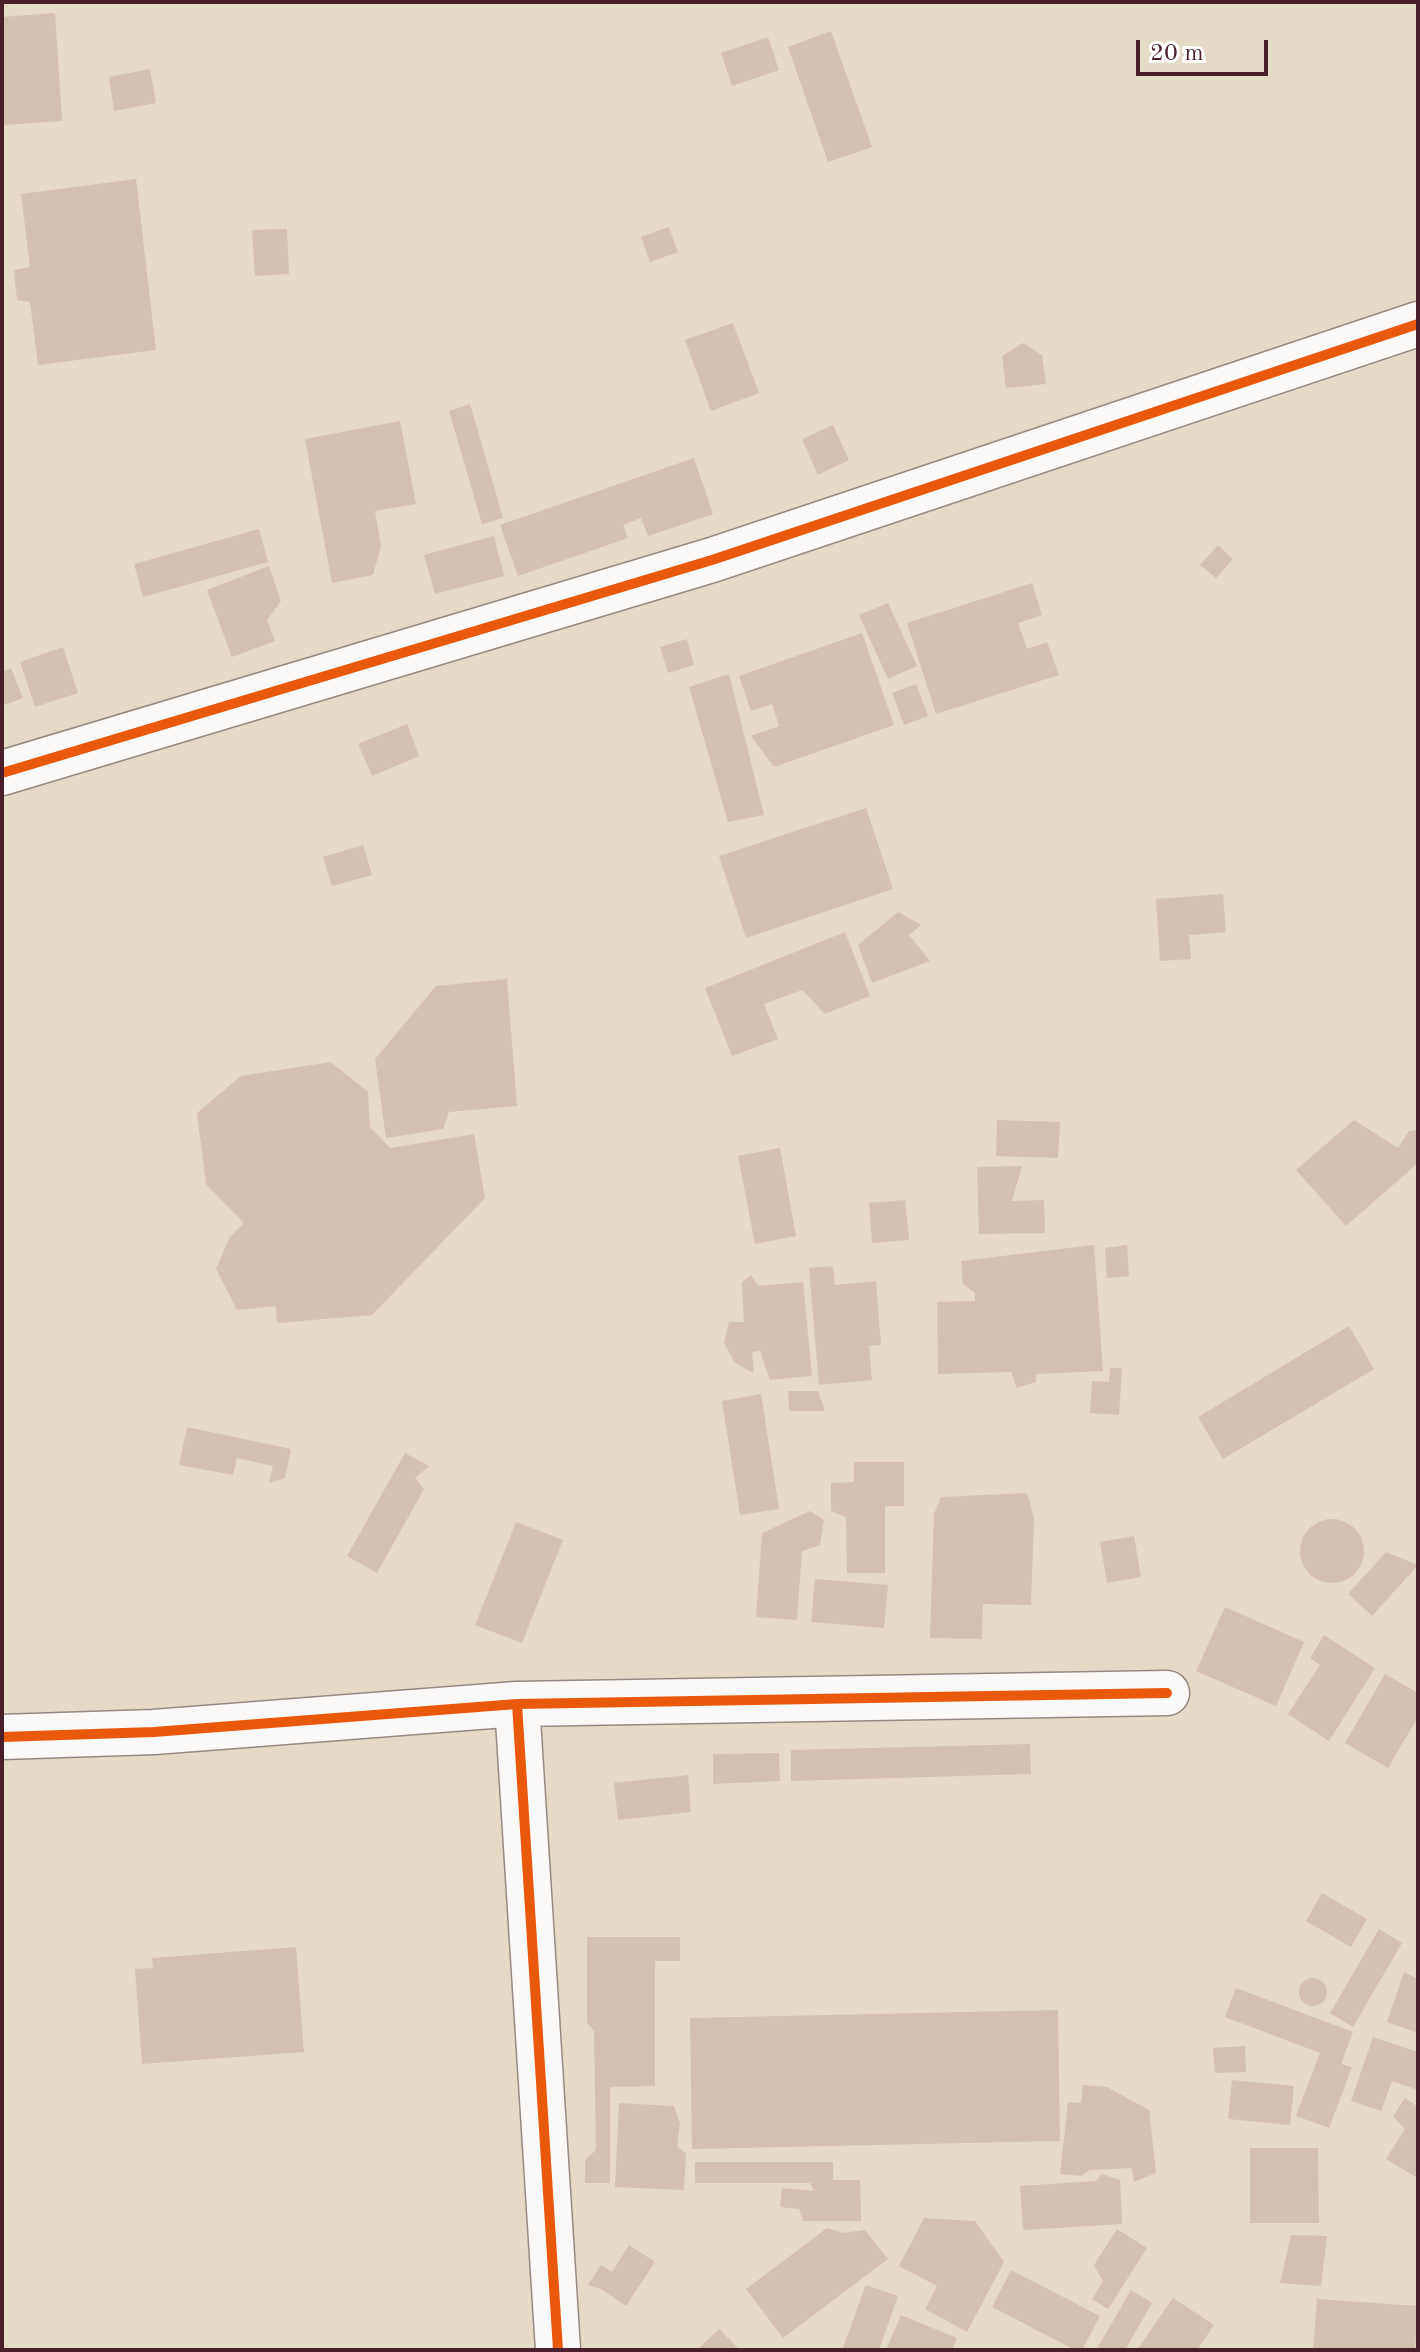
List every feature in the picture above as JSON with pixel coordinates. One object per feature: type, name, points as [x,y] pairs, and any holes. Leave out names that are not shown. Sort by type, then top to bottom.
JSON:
[{"type":"street","points":[[2,773],[712,560],[1418,324]]},
{"type":"street","points":[[2,1737],[154,1732],[517,1704],[1167,1693]]},
{"type":"street","points":[[517,1704],[558,2350]]},
{"type":"building","points":[[55,13],[62,121],[2,125],[2,17]]},
{"type":"building","points":[[831,31],[872,147],[828,162],[788,47]]},
{"type":"building","points":[[768,37],[779,70],[732,86],[721,53]]},
{"type":"building","points":[[150,69],[156,103],[114,111],[109,77]]},
{"type":"building","points":[[136,179],[156,350],[38,365],[30,302],[17,300],[14,270],[30,267],[21,194]]},
{"type":"building","points":[[669,227],[678,252],[650,262],[641,237]]},
{"type":"building","points":[[287,229],[289,274],[255,276],[252,230]]},
{"type":"building","points":[[733,323],[759,393],[711,411],[685,340]]},
{"type":"building","points":[[1023,343],[1042,355],[1046,384],[1006,388],[1002,356]]},
{"type":"building","points":[[470,404],[503,518],[482,524],[449,411]]},
{"type":"building","points":[[400,421],[416,504],[375,511],[381,546],[373,575],[332,583],[305,439]]},
{"type":"building","points":[[833,425],[849,460],[818,475],[802,439]]},
{"type":"building","points":[[694,458],[713,514],[648,536],[641,518],[623,525],[628,538],[518,576],[500,525]]},
{"type":"building","points":[[259,529],[268,562],[143,597],[134,564]]},
{"type":"building","points":[[494,536],[504,576],[435,594],[424,555]]},
{"type":"building","points":[[1218,545],[1233,559],[1216,578],[1200,565]]},
{"type":"building","points":[[269,566],[281,601],[267,620],[275,641],[232,657],[207,590]]},
{"type":"building","points":[[1032,583],[1042,615],[1018,623],[1027,649],[1047,642],[1059,675],[936,714],[907,623]]},
{"type":"building","points":[[888,603],[917,666],[888,679],[859,615]]},
{"type":"building","points":[[862,633],[894,725],[774,767],[751,736],[779,726],[772,704],[751,711],[739,676]]},
{"type":"building","points":[[687,639],[694,665],[668,673],[660,647]]},
{"type":"building","points":[[63,647],[78,693],[35,707],[20,662]]},
{"type":"building","points":[[11,668],[23,698],[5,705],[2,672]]},
{"type":"building","points":[[729,674],[764,815],[728,822],[689,687]]},
{"type":"building","points":[[916,684],[928,716],[904,725],[892,693]]},
{"type":"building","points":[[407,724],[419,756],[372,776],[358,744]]},
{"type":"building","points":[[866,808],[893,889],[746,938],[719,856]]},
{"type":"building","points":[[363,845],[372,875],[332,886],[323,857]]},
{"type":"building","points":[[1223,894],[1226,932],[1189,935],[1191,959],[1160,961],[1156,899]]},
{"type":"building","points":[[898,912],[921,925],[909,935],[930,961],[872,983],[858,945]]},
{"type":"building","points":[[845,932],[870,996],[825,1014],[802,990],[764,1004],[778,1039],[732,1056],[705,988]]},
{"type":"building","points":[[507,979],[517,1106],[449,1112],[443,1129],[386,1138],[375,1059],[436,986]]},
{"type":"building","points":[[331,1062],[368,1092],[370,1127],[390,1148],[474,1134],[485,1198],[372,1315],[277,1323],[276,1306],[237,1310],[216,1269],[229,1238],[244,1223],[206,1184],[197,1113],[241,1076]]},
{"type":"building","points":[[997,1120],[1060,1122],[1058,1158],[996,1156]]},
{"type":"building","points":[[1354,1120],[1398,1148],[1409,1131],[1418,1130],[1418,1163],[1346,1226],[1296,1170]]},
{"type":"building","points":[[780,1148],[796,1236],[755,1244],[738,1156]]},
{"type":"building","points":[[1022,1166],[1012,1201],[1044,1200],[1045,1233],[979,1234],[977,1167]]},
{"type":"building","points":[[905,1200],[909,1240],[872,1243],[869,1203]]},
{"type":"building","points":[[1094,1245],[1103,1371],[1036,1374],[1036,1382],[1017,1388],[1011,1372],[938,1374],[937,1302],[975,1301],[975,1293],[963,1284],[961,1261]]},
{"type":"building","points":[[1127,1245],[1129,1276],[1107,1278],[1105,1248]]},
{"type":"building","points":[[833,1266],[835,1285],[876,1281],[881,1345],[869,1346],[872,1380],[819,1385],[809,1268]]},
{"type":"building","points":[[751,1275],[758,1286],[803,1282],[812,1376],[770,1380],[760,1351],[752,1352],[754,1373],[735,1363],[724,1343],[729,1322],[744,1322],[742,1282]]},
{"type":"building","points":[[1349,1326],[1374,1369],[1223,1459],[1198,1417]]},
{"type":"building","points":[[1110,1368],[1122,1368],[1119,1415],[1090,1413],[1092,1381],[1109,1382]]},
{"type":"building","points":[[788,1391],[818,1391],[825,1411],[789,1411]]},
{"type":"building","points":[[761,1394],[779,1509],[740,1515],[722,1401]]},
{"type":"building","points":[[187,1427],[291,1449],[285,1478],[269,1483],[273,1466],[237,1458],[233,1475],[179,1465]]},
{"type":"building","points":[[405,1453],[429,1466],[415,1478],[424,1489],[377,1573],[347,1556]]},
{"type":"building","points":[[854,1462],[904,1462],[904,1506],[885,1506],[885,1573],[847,1573],[846,1517],[831,1511],[831,1483],[854,1482]]},
{"type":"building","points":[[1027,1493],[1034,1518],[1031,1605],[983,1604],[982,1639],[930,1638],[934,1514],[941,1497]]},
{"type":"building","points":[[810,1511],[824,1520],[820,1545],[802,1551],[797,1620],[756,1617],[762,1533]]},
{"type":"building","points":[[1332,1519],[1350,1525],[1358,1533],[1364,1551],[1358,1569],[1350,1577],[1332,1583],[1314,1577],[1306,1569],[1300,1551],[1306,1533],[1314,1525]]},
{"type":"building","points":[[516,1522],[563,1540],[522,1643],[475,1625]]},
{"type":"building","points":[[1134,1536],[1141,1577],[1107,1583],[1100,1542]]},
{"type":"building","points":[[1386,1552],[1418,1565],[1372,1616],[1348,1594]]},
{"type":"building","points":[[815,1579],[888,1585],[884,1628],[811,1622]]},
{"type":"building","points":[[1225,1607],[1304,1642],[1276,1706],[1196,1671]]},
{"type":"building","points":[[1324,1635],[1375,1668],[1329,1741],[1288,1714],[1320,1665],[1310,1658]]},
{"type":"building","points":[[1385,1674],[1418,1693],[1418,1717],[1388,1768],[1345,1743]]},
{"type":"building","points":[[1030,1744],[1031,1774],[791,1781],[791,1750]]},
{"type":"building","points":[[779,1753],[780,1781],[713,1784],[713,1754]]},
{"type":"building","points":[[688,1775],[691,1812],[618,1820],[614,1783]]},
{"type":"building","points":[[1322,1893],[1367,1919],[1351,1947],[1306,1921]]},
{"type":"building","points":[[1379,1929],[1402,1943],[1353,2027],[1330,2013]]},
{"type":"building","points":[[587,1937],[680,1937],[680,1961],[655,1961],[655,2086],[610,2087],[610,2183],[585,2183],[585,2160],[596,2150],[594,2031],[587,2023]]},
{"type":"building","points":[[296,1947],[304,2052],[142,2064],[135,1969],[153,1968],[152,1958]]},
{"type":"building","points":[[1404,1972],[1418,1979],[1418,2033],[1387,2022]]},
{"type":"building","points":[[1313,1978],[1323,1982],[1327,1992],[1323,2002],[1313,2006],[1303,2002],[1299,1992],[1303,1982]]},
{"type":"building","points":[[1236,1988],[1353,2032],[1341,2064],[1352,2067],[1329,2128],[1296,2116],[1320,2053],[1225,2017]]},
{"type":"building","points":[[1058,2010],[1060,2141],[692,2149],[690,2018]]},
{"type":"building","points":[[1373,2037],[1418,2052],[1418,2090],[1392,2081],[1381,2111],[1351,2101]]},
{"type":"building","points":[[1245,2046],[1246,2072],[1215,2073],[1213,2048]]},
{"type":"building","points":[[1232,2080],[1294,2086],[1290,2125],[1228,2119]]},
{"type":"building","points":[[1083,2085],[1107,2087],[1149,2110],[1156,2173],[1134,2182],[1132,2168],[1090,2170],[1081,2176],[1060,2174],[1068,2102],[1081,2103]]},
{"type":"building","points":[[1405,2098],[1418,2107],[1416,2177],[1386,2159],[1405,2129],[1393,2116]]},
{"type":"building","points":[[619,2103],[674,2106],[680,2123],[677,2146],[686,2154],[684,2190],[615,2187]]},
{"type":"building","points":[[1250,2148],[1318,2148],[1319,2223],[1250,2223]]},
{"type":"building","points":[[695,2162],[833,2162],[833,2180],[860,2180],[861,2221],[803,2221],[799,2209],[780,2207],[782,2188],[814,2191],[810,2183],[695,2183]]},
{"type":"building","points":[[1102,2174],[1120,2180],[1122,2224],[1023,2230],[1020,2186],[1096,2181]]},
{"type":"building","points":[[924,2218],[975,2221],[1004,2262],[967,2332],[925,2309],[937,2286],[899,2266]]},
{"type":"building","points":[[827,2228],[843,2233],[865,2230],[888,2259],[783,2338],[746,2289]]},
{"type":"building","points":[[1117,2229],[1147,2248],[1108,2309],[1092,2299],[1103,2281],[1094,2265]]},
{"type":"building","points":[[1291,2235],[1327,2236],[1321,2286],[1280,2283]]},
{"type":"building","points":[[629,2245],[655,2262],[626,2306],[601,2289],[588,2285],[601,2265],[612,2272]]},
{"type":"building","points":[[1011,2270],[1100,2316],[1082,2350],[1075,2350],[992,2307]]},
{"type":"building","points":[[866,2285],[898,2296],[879,2350],[842,2350]]},
{"type":"building","points":[[1131,2290],[1152,2303],[1125,2350],[1096,2350]]},
{"type":"building","points":[[1173,2298],[1214,2325],[1197,2350],[1137,2350]]},
{"type":"building","points":[[1317,2299],[1418,2306],[1415,2350],[1313,2350]]},
{"type":"building","points":[[901,2315],[957,2338],[952,2350],[886,2350]]},
{"type":"building","points":[[719,2329],[740,2350],[697,2350]]},
{"type":"cycle path","points":[[2,773],[712,560],[1418,324]]},
{"type":"cycle path","points":[[2,1737],[154,1732],[517,1704],[1167,1693]]},
{"type":"cycle path","points":[[517,1704],[558,2350]]}]
